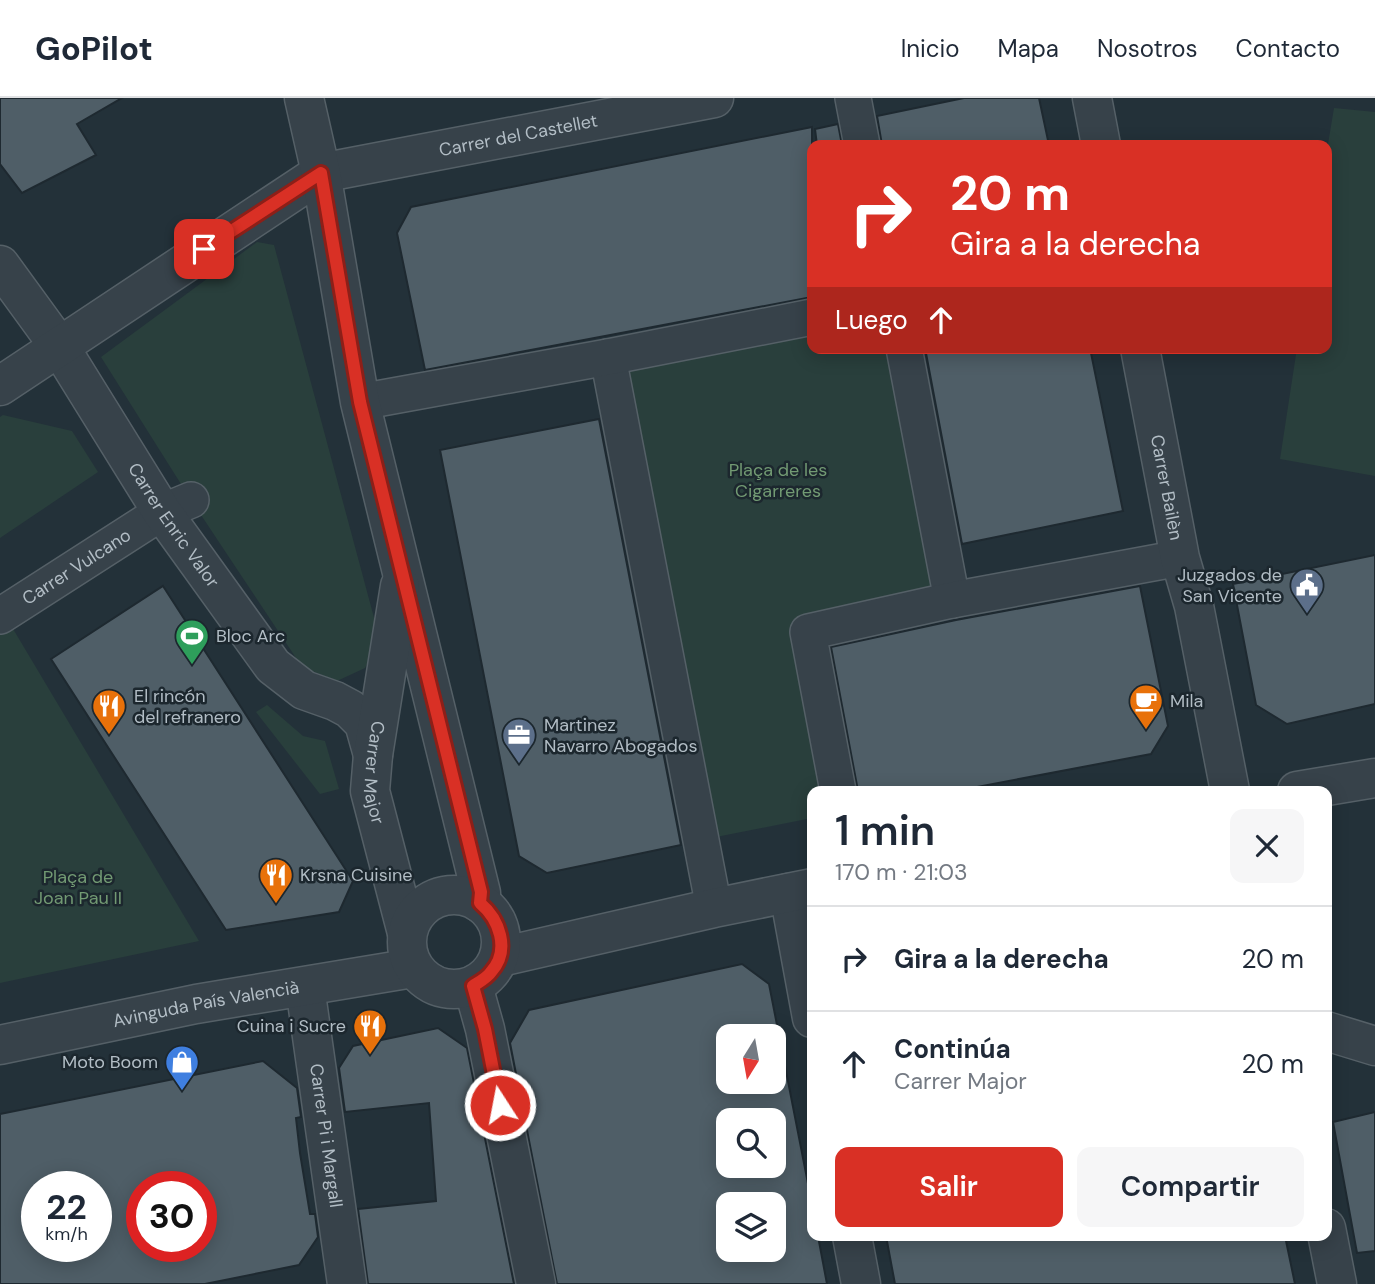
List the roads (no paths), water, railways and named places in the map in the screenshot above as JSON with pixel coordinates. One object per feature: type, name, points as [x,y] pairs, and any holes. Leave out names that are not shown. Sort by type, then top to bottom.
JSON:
[{"type":"street","name":"Carrer Major","points":[[304,98],[321,173],[360,402],[481,892],[480,903]]},
{"type":"street","name":"Carrer del Castellet","points":[[321,173],[714,98]]},
{"type":"street","points":[[853,98],[861,140]]},
{"type":"street","points":[[1092,98],[1100,140]]},
{"type":"street","points":[[0,386],[321,173]]},
{"type":"street","name":"Carrer Enric Valor","points":[[0,265],[176,506],[273,666],[304,690],[350,709],[364,723],[373,755]]},
{"type":"street","points":[[360,402],[807,318]]},
{"type":"street","points":[[905,354],[952,600]]},
{"type":"street","name":"Carrer Bailèn","points":[[1141,354],[1180,558],[1194,606],[1229,786]]},
{"type":"street","points":[[608,357],[714,908]]},
{"type":"street","name":"Carrer Vulcano","points":[[0,616],[176,506]]},
{"type":"street","points":[[837,786],[808,632],[952,600],[1180,558]]},
{"type":"street","name":"Carrer Major","points":[[402,570],[373,755],[370,791],[410,951]]},
{"type":"street","points":[[1327,786],[1375,778]]},
{"type":"street","points":[[500,957],[801,891],[807,960]]},
{"type":"street","points":[[460,895],[480,903],[491,913],[501,933],[500,957],[492,972],[473,986],[444,989],[427,982],[410,951],[415,916],[431,901],[443,897],[460,895]]},
{"type":"street","name":"Avinguda País Valencià","points":[[0,1045],[196,1004],[305,987],[410,951]]},
{"type":"street","points":[[473,986],[485,1029],[536,1284]]},
{"type":"street","name":"Carrer Pi i Margall","points":[[305,987],[346,1284]]},
{"type":"street","points":[[1332,1033],[1375,1046]]},
{"type":"street","points":[[853,1241],[861,1284]]},
{"type":"street","points":[[1329,1241],[1337,1284]]},
{"type":"place","name":"Juzgados de San Vicente","points":[[1307,615]]},
{"type":"place","name":"Bloc Arc","points":[[192,666]]},
{"type":"place","name":"Mila","points":[[1146,731]]},
{"type":"place","name":"El rincón del refranero","points":[[109,736]]},
{"type":"place","name":"Martinez Navarro Abogados","points":[[519,765]]},
{"type":"place","name":"Krsna Cuisine","points":[[276,905]]},
{"type":"place","name":"Cuina i Sucre","points":[[370,1056]]},
{"type":"place","name":"Moto Boom","points":[[182,1092]]},
{"type":"park label","name":"Plaça de les Cigarreres","points":[[778,480]]},
{"type":"park label","name":"Plaça de Joan Pau II","points":[[78,887]]}]
